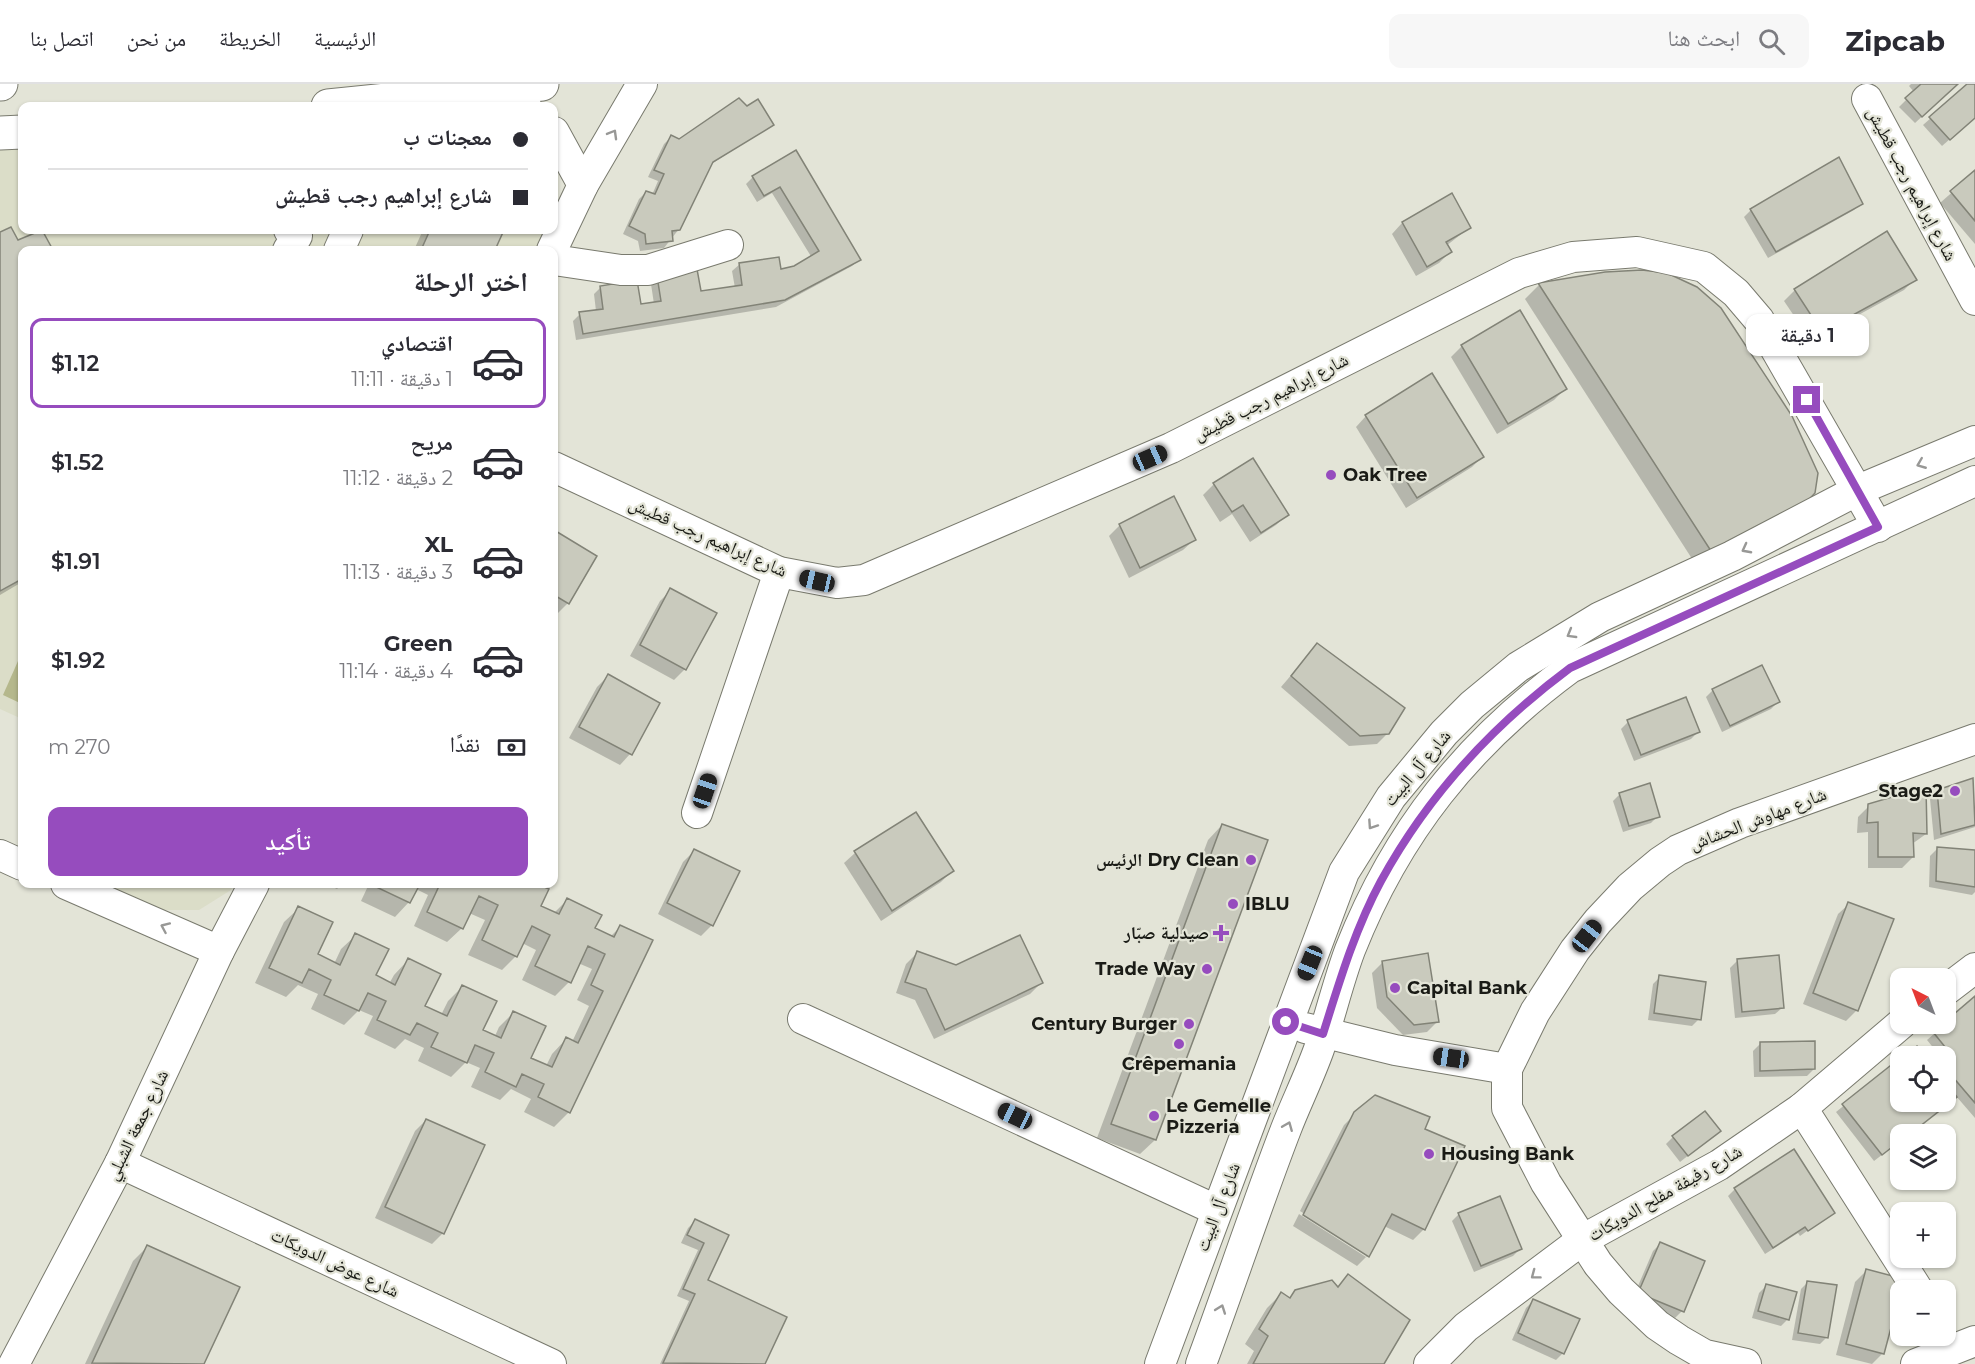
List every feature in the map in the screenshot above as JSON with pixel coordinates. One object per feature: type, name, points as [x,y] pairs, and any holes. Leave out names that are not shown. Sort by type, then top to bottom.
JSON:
[{"type":"main road","points":[[404,102],[542,84]]},
{"type":"main road","points":[[0,133],[18,132]]},
{"type":"street","points":[[554,246],[583,184],[642,84]]},
{"type":"street","points":[[494,90],[518,102]]},
{"type":"street","name":"شارع إبراهيم رجب قطيش","points":[[1867,99],[1975,300]]},
{"type":"street","points":[[558,139],[583,184]]},
{"type":"street","points":[[291,246],[297,236],[294,234]]},
{"type":"street","points":[[558,261],[621,270],[648,270],[728,245]]},
{"type":"street","name":"شارع إبراهيم رجب قطيش","points":[[558,468],[779,572],[837,584],[864,580],[1171,448],[1519,273],[1573,257],[1637,252],[1704,267],[1736,293],[1759,320],[1878,527]]},
{"type":"street","name":"شارع آل البيت","points":[[1160,1364],[1216,1210],[1258,1104],[1286,1022],[1350,862],[1398,789],[1472,705],[1531,658],[1600,617],[1732,556],[1858,490],[1975,441]]},
{"type":"street","name":"شارع آل البيت","points":[[1201,1364],[1323,1034],[1354,941],[1380,883],[1418,818],[1468,758],[1532,695],[1570,668],[1975,481]]},
{"type":"street","points":[[697,813],[779,572]]},
{"type":"street","name":"شارع مهاوش الحشاش","points":[[1746,1364],[1710,1360],[1657,1325],[1621,1292],[1598,1264],[1531,1156],[1507,1108],[1507,1069],[1535,1012],[1575,951],[1598,921],[1630,887],[1660,862],[1678,850],[1740,823],[1975,739]]},
{"type":"street","points":[[0,855],[18,863]]},
{"type":"street","points":[[75,888],[219,951]]},
{"type":"street","name":"شارع جمعة الشبلي","points":[[14,1364],[120,1163],[219,951],[252,888]]},
{"type":"street","points":[[1956,982],[1975,968]]},
{"type":"street","points":[[803,1019],[1216,1210]]},
{"type":"street","points":[[1286,1022],[1323,1034],[1507,1069]]},
{"type":"street","name":"شارع رفيفة مفلح الدويكات","points":[[1429,1364],[1466,1327],[1582,1240],[1719,1165],[1802,1108],[1890,1033]]},
{"type":"street","points":[[1802,1108],[1912,1280]]},
{"type":"street","name":"شارع عوض الدويكات","points":[[120,1163],[551,1364]]},
{"type":"street","points":[[1916,1364],[1959,1341]]},
{"type":"shaded area","points":[[0,145],[18,145],[18,234],[543,234],[537,246],[18,246],[18,717],[0,709]]},
{"type":"shaded area","points":[[115,888],[232,888],[199,910],[157,910]]},
{"type":"green space","points":[[18,661],[18,702],[3,695]]},
{"type":"building","points":[[1921,84],[1958,84],[1922,117],[1905,98]]},
{"type":"building","points":[[1967,84],[1975,84],[1975,118],[1950,140],[1929,117]]},
{"type":"building","points":[[739,98],[747,106],[758,99],[774,125],[713,162],[680,230],[672,231],[673,241],[646,244],[645,234],[629,226],[646,191],[655,194],[664,174],[654,170],[671,135],[679,139]]},
{"type":"building","points":[[796,150],[861,260],[785,300],[583,334],[579,312],[603,309],[600,286],[637,280],[641,304],[661,301],[657,276],[697,269],[701,291],[742,285],[739,263],[779,257],[781,269],[794,266],[819,251],[780,187],[764,196],[752,176]]},
{"type":"building","points":[[1839,157],[1863,204],[1776,252],[1750,209]]},
{"type":"building","points":[[1975,170],[1975,221],[1950,191]]},
{"type":"building","points":[[1452,193],[1471,228],[1446,242],[1452,252],[1427,267],[1402,222]]},
{"type":"building","points":[[11,227],[18,240],[32,234],[44,234],[51,246],[18,246],[18,581],[0,591],[0,232]]},
{"type":"building","points":[[1887,231],[1917,280],[1822,332],[1794,289]]},
{"type":"building","points":[[428,234],[502,234],[497,246],[423,246]]},
{"type":"building","points":[[1642,270],[1667,273],[1697,287],[1721,308],[1792,416],[1818,473],[1815,493],[1801,508],[1711,551],[1538,283],[1605,272]]},
{"type":"building","points":[[1520,310],[1567,389],[1508,424],[1461,345]]},
{"type":"building","points":[[1432,373],[1484,457],[1417,498],[1365,415]]},
{"type":"building","points":[[1253,458],[1289,515],[1261,533],[1243,505],[1232,512],[1213,483]]},
{"type":"building","points":[[1174,496],[1196,540],[1140,568],[1119,524]]},
{"type":"building","points":[[558,532],[597,556],[569,604],[558,597]]},
{"type":"building","points":[[670,588],[717,613],[686,670],[640,645]]},
{"type":"building","points":[[1317,643],[1405,708],[1389,734],[1360,736],[1291,676]]},
{"type":"building","points":[[1762,665],[1780,702],[1730,726],[1712,689]]},
{"type":"building","points":[[608,674],[660,703],[632,755],[579,727]]},
{"type":"building","points":[[1686,697],[1700,732],[1641,755],[1627,720]]},
{"type":"building","points":[[1973,778],[1975,825],[1941,834],[1937,790]]},
{"type":"building","points":[[1650,783],[1660,817],[1629,826],[1619,793]]},
{"type":"building","points":[[1926,787],[1927,834],[1913,833],[1914,857],[1878,857],[1878,822],[1867,823],[1868,804]]},
{"type":"building","points":[[916,812],[954,871],[892,911],[854,851]]},
{"type":"building","points":[[1222,824],[1268,840],[1156,1140],[1111,1124]]},
{"type":"building","points":[[1937,847],[1975,850],[1975,887],[1936,881]]},
{"type":"building","points":[[694,849],[740,871],[713,926],[667,903]]},
{"type":"building","points":[[378,888],[418,888],[410,903]]},
{"type":"building","points":[[438,888],[547,888],[549,889],[541,906],[559,914],[567,898],[602,915],[595,928],[614,937],[620,925],[653,940],[570,1113],[538,1097],[544,1084],[522,1074],[516,1087],[485,1072],[494,1053],[475,1045],[467,1063],[431,1047],[438,1033],[417,1023],[410,1035],[377,1020],[386,1001],[368,993],[359,1011],[324,995],[331,980],[309,969],[302,983],[269,968],[298,906],[333,922],[318,954],[340,965],[355,933],[389,949],[376,975],[395,985],[408,958],[441,974],[425,1006],[447,1016],[462,985],[497,1001],[483,1030],[501,1038],[513,1011],[546,1026],[531,1058],[552,1067],[566,1037],[578,1043],[603,991],[591,985],[605,954],[588,946],[571,983],[535,966],[550,935],[532,926],[517,957],[482,940],[498,905],[479,896],[463,929],[427,912]]},
{"type":"building","points":[[1848,902],[1894,919],[1858,1011],[1813,993]]},
{"type":"building","points":[[1020,935],[1043,983],[945,1030],[926,989],[905,982],[917,951],[956,965]]},
{"type":"building","points":[[1428,953],[1439,1022],[1414,1025],[1387,997],[1382,961]]},
{"type":"building","points":[[1779,955],[1784,1008],[1742,1012],[1737,959]]},
{"type":"building","points":[[1659,975],[1706,982],[1701,1020],[1654,1013]]},
{"type":"building","points":[[1975,996],[1975,1103],[1956,1081],[1956,1046],[1944,1046],[1935,1034],[1956,1034],[1956,1012]]},
{"type":"building","points":[[1815,1041],[1815,1069],[1760,1071],[1760,1042]]},
{"type":"building","points":[[1890,1066],[1890,1112],[1938,1112],[1923,1124],[1890,1124],[1890,1149],[1882,1155],[1842,1104]]},
{"type":"building","points":[[1375,1095],[1430,1117],[1425,1129],[1465,1146],[1425,1230],[1392,1214],[1369,1257],[1303,1215],[1354,1112]]},
{"type":"building","points":[[1705,1111],[1721,1131],[1688,1156],[1672,1136]]},
{"type":"building","points":[[426,1119],[485,1145],[444,1234],[385,1207]]},
{"type":"building","points":[[1794,1149],[1835,1213],[1808,1231],[1805,1227],[1773,1248],[1734,1188]]},
{"type":"building","points":[[1500,1196],[1522,1249],[1481,1266],[1458,1213]]},
{"type":"building","points":[[695,1219],[729,1235],[708,1280],[787,1317],[765,1364],[663,1363],[695,1294],[683,1289],[704,1243],[687,1235]]},
{"type":"building","points":[[1660,1242],[1705,1261],[1684,1312],[1638,1293]]},
{"type":"building","points":[[147,1245],[240,1287],[204,1364],[92,1363]]},
{"type":"building","points":[[1866,1269],[1904,1279],[1890,1280],[1890,1332],[1884,1354],[1846,1344]]},
{"type":"building","points":[[1348,1274],[1410,1320],[1384,1364],[1253,1364],[1268,1336],[1259,1329],[1281,1292],[1290,1298],[1295,1290],[1332,1280],[1338,1287]]},
{"type":"building","points":[[1807,1281],[1837,1285],[1828,1338],[1798,1333]]},
{"type":"building","points":[[1766,1284],[1797,1292],[1789,1320],[1758,1311]]},
{"type":"building","points":[[1533,1299],[1580,1319],[1564,1354],[1518,1333]]},
{"type":"place","name":"Oak Tree","points":[[1331,475]]},
{"type":"place","name":"Stage2","points":[[1955,791]]},
{"type":"place","name":"الرئيس Dry Clean","points":[[1251,860]]},
{"type":"place","name":"IBLU","points":[[1233,904]]},
{"type":"place","name":"صيدلية صبّار","points":[[1221,933]]},
{"type":"place","name":"Trade Way","points":[[1207,969]]},
{"type":"place","name":"Capital Bank","points":[[1395,988]]},
{"type":"place","name":"Century Burger","points":[[1189,1024]]},
{"type":"place","name":"Crêpemania","points":[[1179,1044]]},
{"type":"place","name":"Le Gemelle Pizzeria","points":[[1154,1116]]},
{"type":"place","name":"Housing Bank","points":[[1429,1154]]},
{"type":"route","points":[[1286,1022],[1323,1034],[1350,951],[1380,883],[1418,818],[1468,758],[1532,695],[1570,668],[1622,642],[1691,613],[1878,527],[1807,400]]}]
